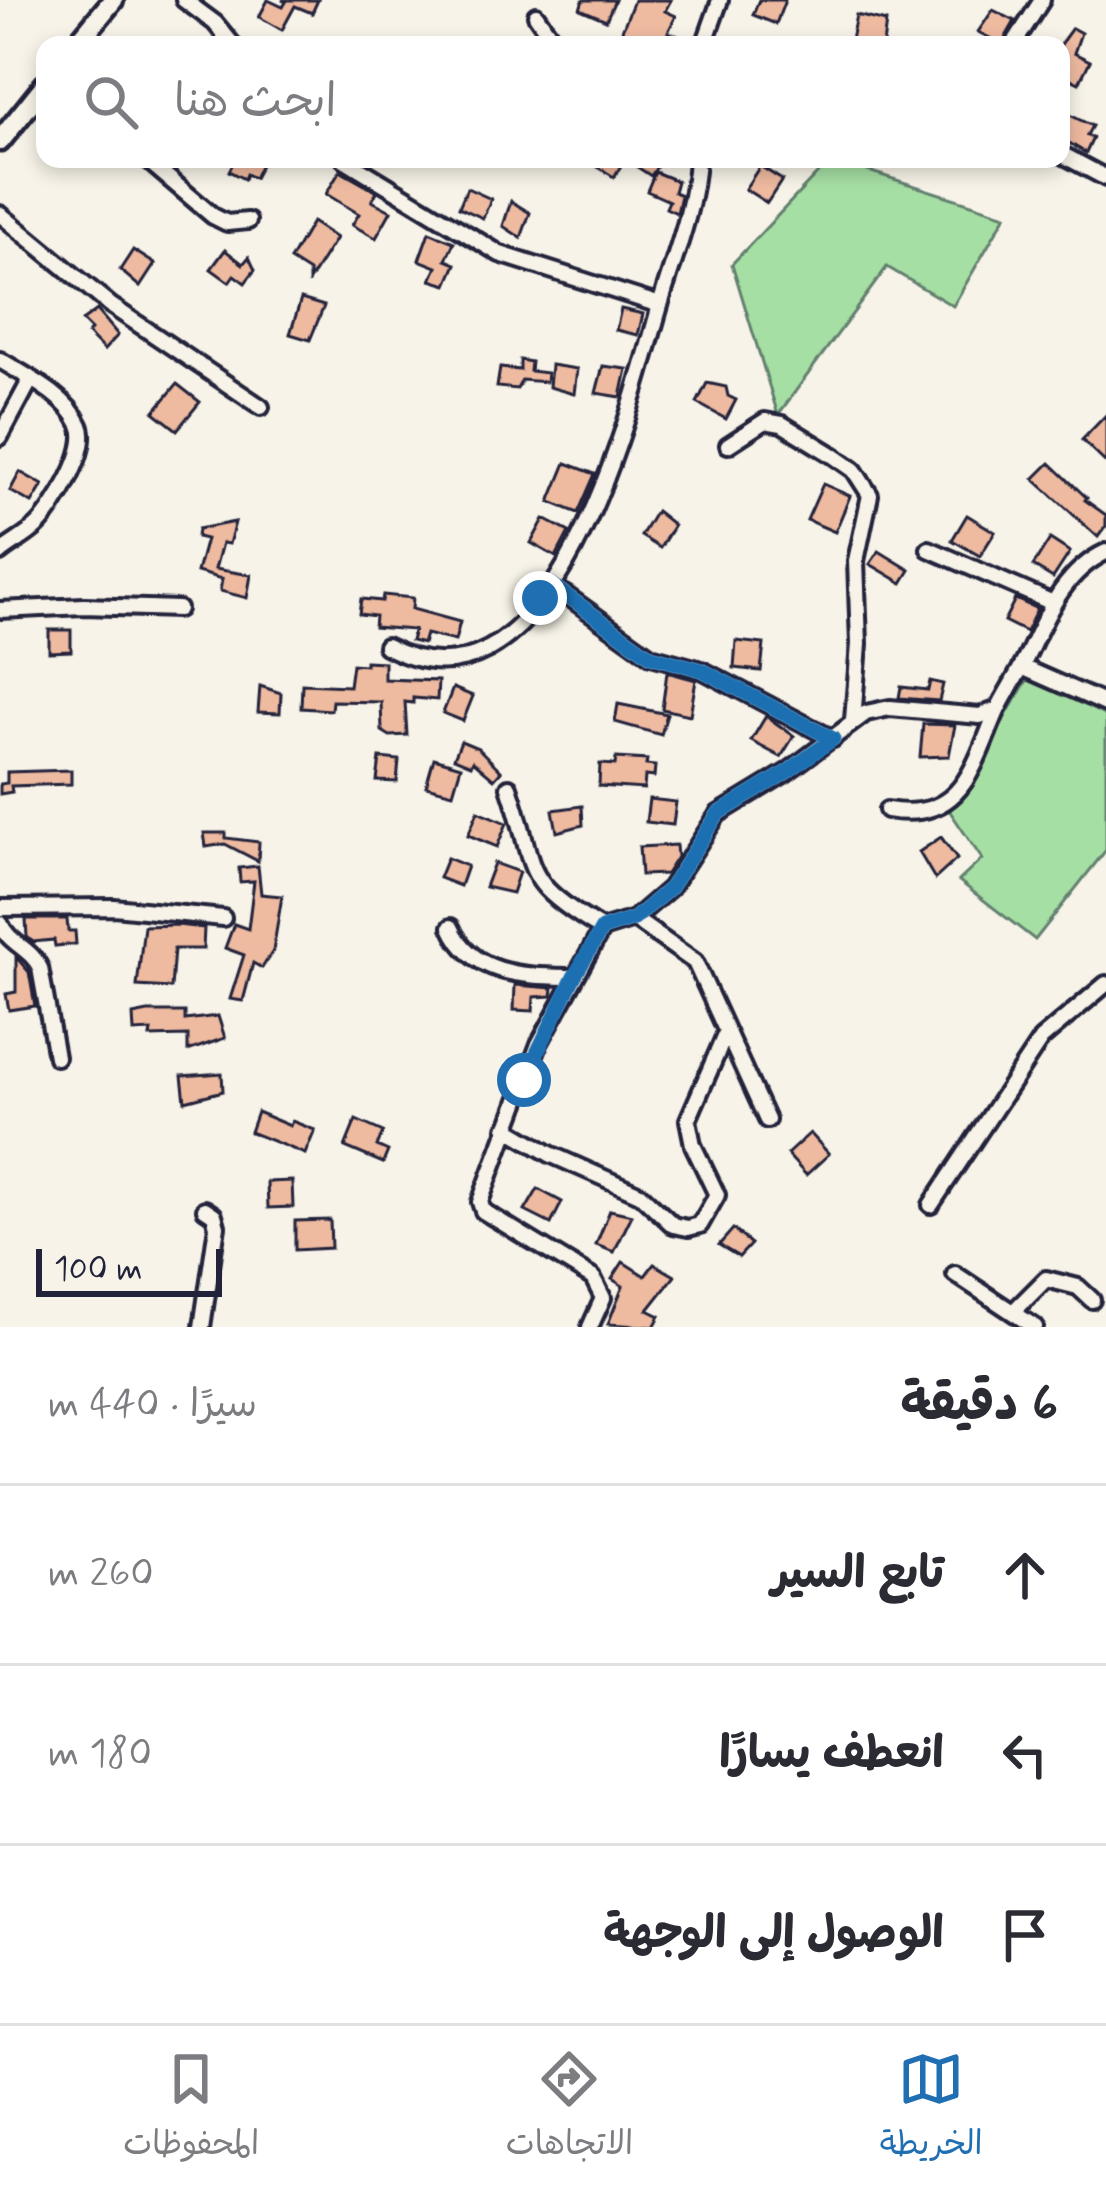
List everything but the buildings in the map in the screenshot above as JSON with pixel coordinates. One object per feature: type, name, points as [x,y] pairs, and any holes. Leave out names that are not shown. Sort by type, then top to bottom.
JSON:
[{"type":"main road","points":[[83,36],[113,0]]},
{"type":"main road","points":[[0,141],[36,110]]},
{"type":"street","points":[[184,0],[226,36]]},
{"type":"street","points":[[707,36],[720,0]]},
{"type":"street","points":[[1019,36],[1042,0]]},
{"type":"street","points":[[536,15],[550,36]]},
{"type":"street","points":[[1070,159],[1106,178]]},
{"type":"street","points":[[157,168],[213,216],[227,223],[248,221]]},
{"type":"street","points":[[359,168],[500,254],[660,305]]},
{"type":"street","points":[[386,646],[411,660],[454,660],[472,654],[505,637],[552,585],[583,536],[610,472],[689,213],[696,168]]},
{"type":"street","points":[[0,214],[110,305],[261,407]]},
{"type":"street","points":[[0,361],[59,401],[80,424],[81,450],[52,509],[0,553]]},
{"type":"street","points":[[0,437],[31,379]]},
{"type":"street","points":[[728,445],[765,421],[782,424],[854,470],[865,484],[869,495],[856,561],[859,644],[853,720]]},
{"type":"street","points":[[929,549],[1053,603]]},
{"type":"street","points":[[887,810],[912,814],[954,797],[984,750],[998,709],[1053,603],[1079,568],[1106,552]]},
{"type":"street","points":[[552,585],[651,656],[702,670],[833,739]]},
{"type":"street","points":[[0,610],[178,609]]},
{"type":"street","points":[[1022,667],[1106,704]]},
{"type":"street","points":[[590,1327],[603,1298],[593,1278],[481,1207],[482,1193],[539,1044],[602,929],[634,919],[680,876],[718,814],[787,772],[853,720],[890,708],[961,716],[998,709]]},
{"type":"street","points":[[508,788],[536,880],[565,907],[602,929]]},
{"type":"street","points":[[0,908],[135,908],[223,918]]},
{"type":"street","points":[[634,919],[694,962],[767,1120]]},
{"type":"street","points":[[0,923],[9,939],[36,959],[40,968],[56,1057]]},
{"type":"street","points":[[451,927],[458,944],[471,956],[500,971],[574,977]]},
{"type":"street","points":[[931,1205],[1041,1039],[1106,984]]},
{"type":"street","points":[[506,1128],[550,1154],[640,1194],[673,1225],[700,1225],[717,1195],[693,1145],[688,1120],[725,1034]]},
{"type":"street","points":[[202,1327],[217,1226],[214,1215],[205,1209]]},
{"type":"street","points":[[955,1274],[1034,1327]]},
{"type":"street","points":[[1013,1312],[1046,1280],[1078,1287],[1092,1300]]},
{"type":"green space","points":[[823,168],[859,168],[1006,215],[953,306],[887,267],[778,415],[732,264]]},
{"type":"green space","points":[[1029,677],[1106,716],[1106,850],[1035,940],[959,881],[982,859],[949,810]]},
{"type":"route","points":[[524,1080],[602,929],[634,919],[655,903],[680,876],[718,814],[833,739],[702,670],[651,656],[552,585],[540,598]]}]
